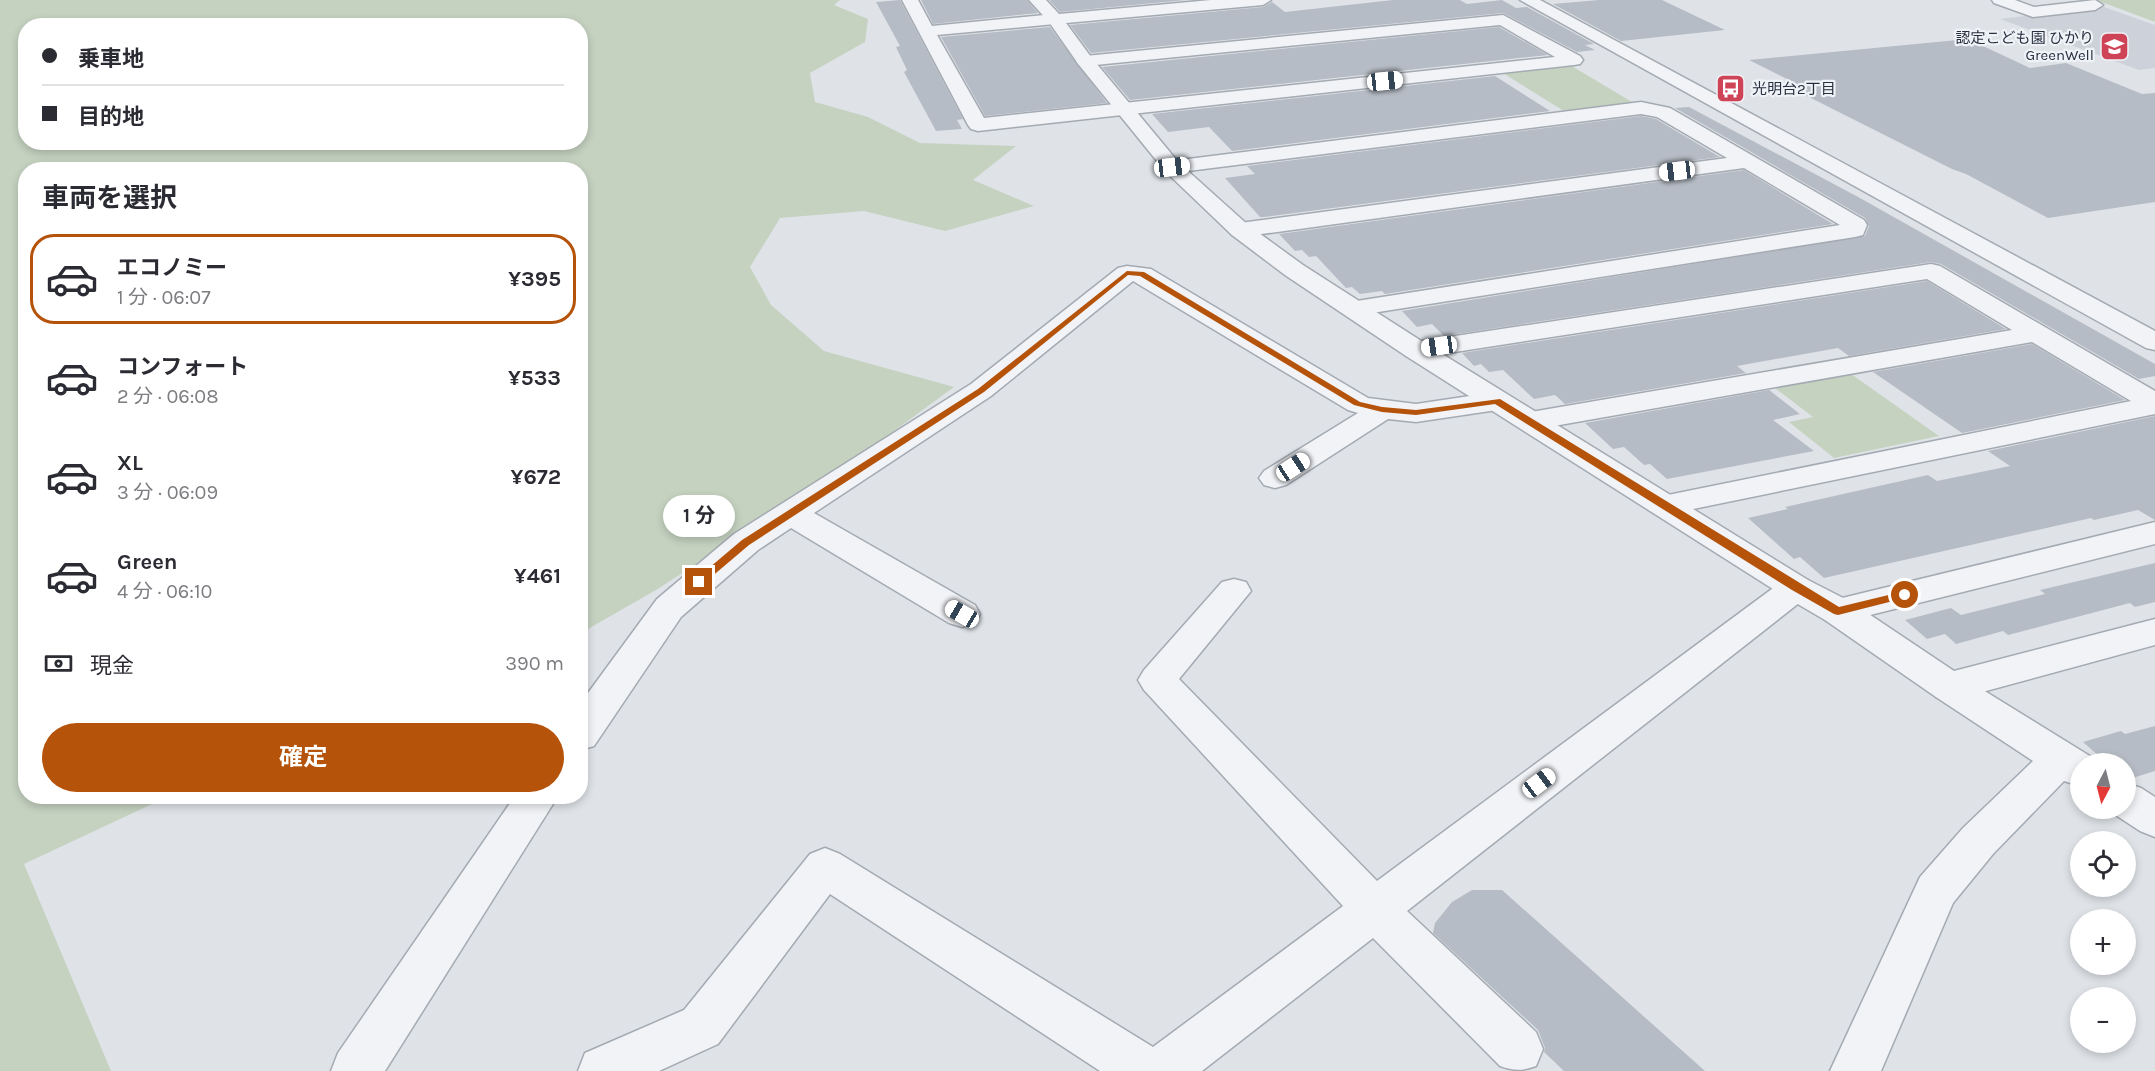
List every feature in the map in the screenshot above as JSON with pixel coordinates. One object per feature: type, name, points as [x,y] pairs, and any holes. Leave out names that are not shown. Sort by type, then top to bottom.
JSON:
[{"type":"street","points":[[910,0],[978,125],[1574,60],[1503,20],[1085,62]]},
{"type":"street","points":[[927,31],[1046,10],[1263,0]]},
{"type":"street","points":[[1528,0],[2155,342]]},
{"type":"street","points":[[1545,0],[2155,327]]},
{"type":"street","points":[[2000,0],[2033,12],[2095,5],[2085,0]]},
{"type":"street","points":[[1046,10],[1085,62],[1172,167],[1240,230],[1294,270],[1497,401],[1796,588],[1838,611],[1949,687],[2070,764]]},
{"type":"street","points":[[1172,167],[1641,108],[1663,112],[1856,225],[1855,230],[1353,308]]},
{"type":"street","points":[[1240,230],[1746,162]]},
{"type":"street","points":[[1416,350],[1931,271],[2155,404]]},
{"type":"street","points":[[588,724],[669,608],[746,542],[981,390],[1127,273],[1142,274],[1358,404],[1382,410],[1416,413],[1497,401]]},
{"type":"street","points":[[1531,421],[2038,333]]},
{"type":"street","points":[[1664,505],[2155,404]]},
{"type":"street","points":[[1275,478],[1382,410]]},
{"type":"street","points":[[790,513],[962,614]]},
{"type":"street","points":[[1838,611],[2155,534]]},
{"type":"street","points":[[1162,1071],[1796,588]]},
{"type":"street","points":[[1234,591],[1157,680],[1374,909],[1518,1049]]},
{"type":"street","points":[[1949,687],[2155,632]]},
{"type":"street","points":[[1855,1071],[1936,891],[1978,841],[2070,766]]},
{"type":"street","points":[[356,1071],[532,804]]},
{"type":"street","points":[[2136,807],[2155,819]]},
{"type":"street","points":[[603,1071],[701,1027],[825,867],[1145,1071]]},
{"type":"shaded area","name":"認定こども園 ひかり GreenWell","points":[[2104,7],[2155,25],[2155,68],[2139,70],[2000,19]]},
{"type":"green space","points":[[0,0],[840,0],[834,5],[868,19],[865,42],[810,73],[815,102],[868,117],[920,143],[1016,146],[973,180],[1034,206],[945,231],[864,211],[780,218],[750,267],[771,305],[824,351],[954,387],[826,481],[656,590],[588,629],[588,162],[18,162],[18,804],[152,804],[24,864],[111,1071],[0,1071]]},
{"type":"green space","points":[[2096,0],[2155,0],[2155,22]]},
{"type":"green space","points":[[1570,65],[1637,105],[1567,113],[1503,73]]},
{"type":"green space","points":[[1851,374],[1939,436],[1834,458],[1789,422],[1813,417],[1775,388]]},
{"type":"building","points":[[900,0],[963,119],[957,120],[962,129],[936,131],[904,72],[907,70],[896,47],[900,46],[876,2]]},
{"type":"building","points":[[921,0],[1027,0],[1038,13],[933,24]]},
{"type":"building","points":[[1049,0],[1186,0],[1060,12]]},
{"type":"building","points":[[1393,0],[1460,0],[1467,4],[1502,0],[1516,8],[1527,7],[1594,44],[1585,45],[1595,50],[1577,52],[1503,13],[1091,53],[1070,25],[1263,7],[1272,2],[1285,12]]},
{"type":"building","points":[[1599,0],[1662,0],[1725,30],[1621,41],[1553,4]]},
{"type":"building","points":[[1050,27],[1107,103],[985,116],[941,37]]},
{"type":"building","points":[[1499,27],[1548,55],[1130,100],[1102,67]]},
{"type":"building","points":[[1968,39],[2030,68],[2066,63],[2142,94],[2155,93],[2155,202],[2048,218],[1966,174],[1797,91],[1809,90],[1749,60]]},
{"type":"building","points":[[1495,76],[1550,111],[1232,151],[1209,127],[1168,132],[1152,114]]},
{"type":"building","points":[[1689,107],[1860,198],[2155,364],[2155,376],[2139,379],[1941,264],[1931,262],[1444,336],[1432,324],[1417,327],[1402,311],[1865,236],[1869,226],[1865,218],[1675,108]]},
{"type":"building","points":[[1641,116],[1656,119],[1720,157],[1264,217],[1260,217],[1225,178],[1255,174],[1247,166]]},
{"type":"building","points":[[1744,170],[1833,224],[1385,294],[1382,291],[1360,294],[1352,287],[1346,288],[1316,256],[1309,257],[1302,250],[1295,251],[1279,234]]},
{"type":"building","points":[[1927,281],[2006,329],[1849,356],[1838,348],[1737,366],[1746,373],[1565,404],[1555,395],[1534,399],[1503,370],[1489,372],[1481,364],[1474,366],[1462,353]]},
{"type":"building","points":[[2032,344],[2125,400],[1962,433],[1873,372]]},
{"type":"building","points":[[1769,390],[1800,414],[1773,420],[1814,451],[1667,479],[1650,464],[1644,465],[1624,447],[1613,449],[1585,423]]},
{"type":"building","points":[[2155,416],[2155,520],[2138,510],[2094,520],[2091,518],[1824,578],[1800,557],[1794,559],[1748,518],[1788,509],[1785,507],[1928,475],[1937,481],[2010,466],[1988,451]]},
{"type":"building","points":[[2155,563],[2155,602],[2135,607],[2130,603],[2008,635],[2003,631],[1956,644],[1945,634],[1927,639],[1905,620],[1951,608],[1961,615],[2045,594],[2040,590]]},
{"type":"building","points":[[2155,726],[2155,771],[2136,777],[2136,753],[2096,753],[2083,742],[2121,731],[2125,734]]},
{"type":"building","points":[[1472,890],[1502,890],[1705,1071],[1564,1071],[1544,1052],[1545,1048],[1538,1030],[1433,933],[1435,923],[1452,902]]},
{"type":"place","name":"認定こども園 ひかり GreenWell","points":[[2115,47]]},
{"type":"place","name":"光明台2丁目","points":[[1731,89]]},
{"type":"route","points":[[699,582],[746,542],[981,390],[1127,273],[1142,274],[1358,404],[1382,410],[1416,413],[1497,401],[1796,588],[1838,611],[1905,595]]}]
